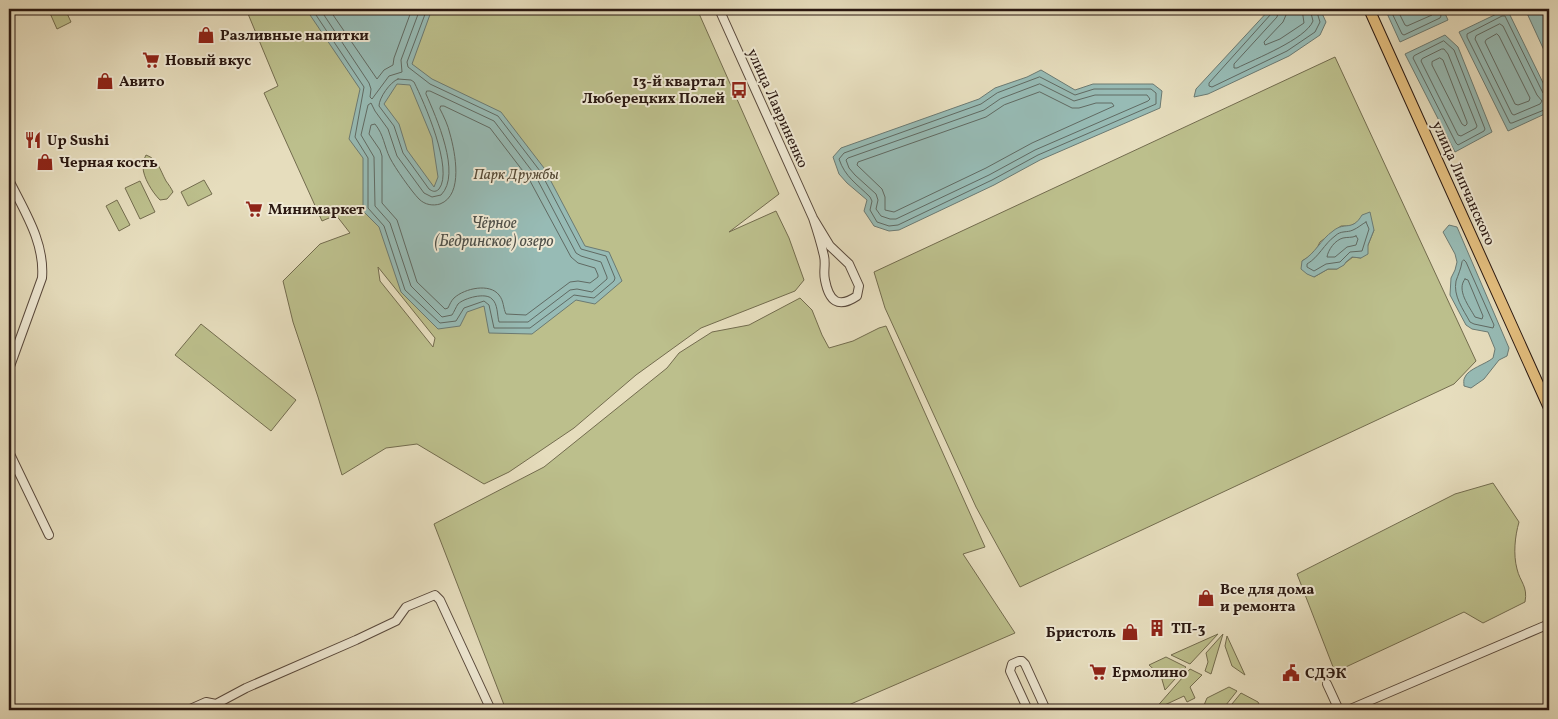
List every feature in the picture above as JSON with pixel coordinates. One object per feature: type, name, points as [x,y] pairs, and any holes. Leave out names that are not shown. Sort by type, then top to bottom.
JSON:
[{"type":"main road","name":"улица Липчанского","points":[[1369,9],[1549,408]]},
{"type":"street","name":"улица Лавриненко","points":[[719,9],[813,218]]},
{"type":"street","points":[[9,180],[36,234],[43,266],[42,278],[9,369]]},
{"type":"street","points":[[813,218],[830,246],[848,262],[858,286],[857,296],[843,303],[836,302],[832,298],[825,282],[825,258],[813,218]]},
{"type":"street","points":[[9,452],[49,536]]},
{"type":"street","points":[[188,710],[206,702],[216,704],[246,688],[396,621],[406,607],[434,595],[440,600],[491,710]]},
{"type":"street","points":[[1348,710],[1549,624]]},
{"type":"street","points":[[1028,710],[1010,671],[1012,664],[1019,661],[1025,664],[1046,710]]},
{"type":"street","points":[[1327,684],[1339,710]]},
{"type":"green space","points":[[65,9],[71,22],[57,29],[49,11]]},
{"type":"green space","name":"Парк Дружбы","points":[[246,9],[697,9],[779,194],[729,232],[776,211],[789,238],[804,280],[795,291],[701,328],[636,375],[574,428],[509,472],[484,484],[417,444],[386,448],[342,475],[293,322],[283,281],[320,244],[350,233],[336,215],[322,221],[264,93],[278,86]],"holes":[[[378,267],[435,338],[433,347],[380,281]]]},
{"type":"green space","points":[[1335,57],[1476,361],[1454,384],[1020,587],[976,507],[885,308],[874,272]],"holes":[[[1358,222],[1374,230],[1361,258],[1353,257],[1337,269],[1328,269],[1314,277],[1302,261],[1316,250],[1320,242],[1341,226],[1350,226]]]},
{"type":"green space","points":[[146,155],[156,162],[173,192],[167,199],[160,200],[146,180],[143,167]]},
{"type":"green space","points":[[204,180],[212,194],[188,206],[181,192]]},
{"type":"green space","points":[[140,181],[155,212],[140,219],[125,188]]},
{"type":"green space","points":[[117,200],[130,225],[119,231],[106,206]]},
{"type":"green space","points":[[800,298],[812,310],[829,348],[853,341],[886,326],[985,547],[963,554],[1015,633],[837,710],[506,710],[434,524],[544,467],[667,368],[679,353],[712,332],[749,325]]},
{"type":"green space","points":[[201,324],[296,400],[271,431],[175,355]]},
{"type":"green space","points":[[1493,483],[1519,522],[1515,557],[1518,573],[1525,588],[1525,602],[1483,623],[1464,612],[1335,672],[1297,574],[1455,494]]},
{"type":"green space","points":[[1218,634],[1190,664],[1171,655]]},
{"type":"green space","points":[[1223,634],[1211,674],[1205,671],[1208,662],[1206,653]]},
{"type":"green space","points":[[1227,636],[1245,675],[1232,666],[1225,646]]},
{"type":"green space","points":[[1166,657],[1186,667],[1165,690],[1161,676],[1149,665]]},
{"type":"green space","points":[[1190,669],[1202,675],[1190,687],[1195,698],[1187,702],[1184,696],[1154,710]]},
{"type":"green space","points":[[1229,687],[1237,691],[1222,710],[1202,710],[1207,698]]},
{"type":"green space","points":[[1241,693],[1258,702],[1261,708],[1255,710],[1227,710]]},
{"type":"water","name":"Чёрное (Бедринское) озеро","points":[[306,9],[432,9],[412,64],[432,79],[501,112],[544,168],[585,246],[609,252],[622,281],[595,304],[576,300],[532,334],[489,333],[484,306],[467,312],[460,326],[438,329],[401,292],[379,227],[363,211],[363,158],[349,139],[360,89]],"holes":[[[397,84],[410,85],[432,138],[438,177],[434,187],[407,150],[399,124],[384,104]]]},
{"type":"water","points":[[1270,9],[1320,9],[1326,22],[1320,35],[1289,56],[1208,94],[1194,97],[1196,89]]},
{"type":"water","points":[[1385,9],[1443,9],[1448,20],[1400,42]]},
{"type":"water","points":[[1507,9],[1549,95],[1549,112],[1508,131],[1459,32]]},
{"type":"water","points":[[1525,9],[1549,9],[1549,61]]},
{"type":"water","points":[[1445,35],[1458,47],[1492,132],[1455,152],[1405,54]]},
{"type":"water","points":[[1041,70],[1075,90],[1093,84],[1153,84],[1162,91],[1160,108],[1040,160],[994,185],[899,230],[889,231],[874,226],[864,211],[867,200],[839,174],[833,157],[841,148],[979,99],[995,88]]},
{"type":"water","points":[[1370,212],[1374,230],[1368,245],[1368,254],[1361,258],[1352,257],[1337,269],[1328,269],[1314,277],[1301,269],[1302,261],[1337,228],[1352,225],[1362,215]]},
{"type":"water","points":[[1449,225],[1457,227],[1509,348],[1507,356],[1499,360],[1484,379],[1471,388],[1464,386],[1465,377],[1493,358],[1495,349],[1488,332],[1472,329],[1466,325],[1450,295],[1451,278],[1457,262],[1455,254],[1443,232]]},
{"type":"place","name":"Разливные напитки","points":[[206,35]]},
{"type":"place","name":"Новый вкус","points":[[151,60]]},
{"type":"place","name":"Авито","points":[[105,81]]},
{"type":"place","name":"13-й квартал Люберецких Полей","points":[[739,90]]},
{"type":"place","name":"Up Sushi","points":[[33,140]]},
{"type":"place","name":"Черная кость","points":[[45,162]]},
{"type":"place","name":"Минимаркет","points":[[254,209]]},
{"type":"place","name":"Все для дома и ремонта","points":[[1206,598]]},
{"type":"place","name":"ТП-3","points":[[1157,628]]},
{"type":"place","name":"Бристоль","points":[[1130,632]]},
{"type":"place","name":"Ермолино","points":[[1098,672]]},
{"type":"place","name":"СДЭК","points":[[1291,673]]}]
